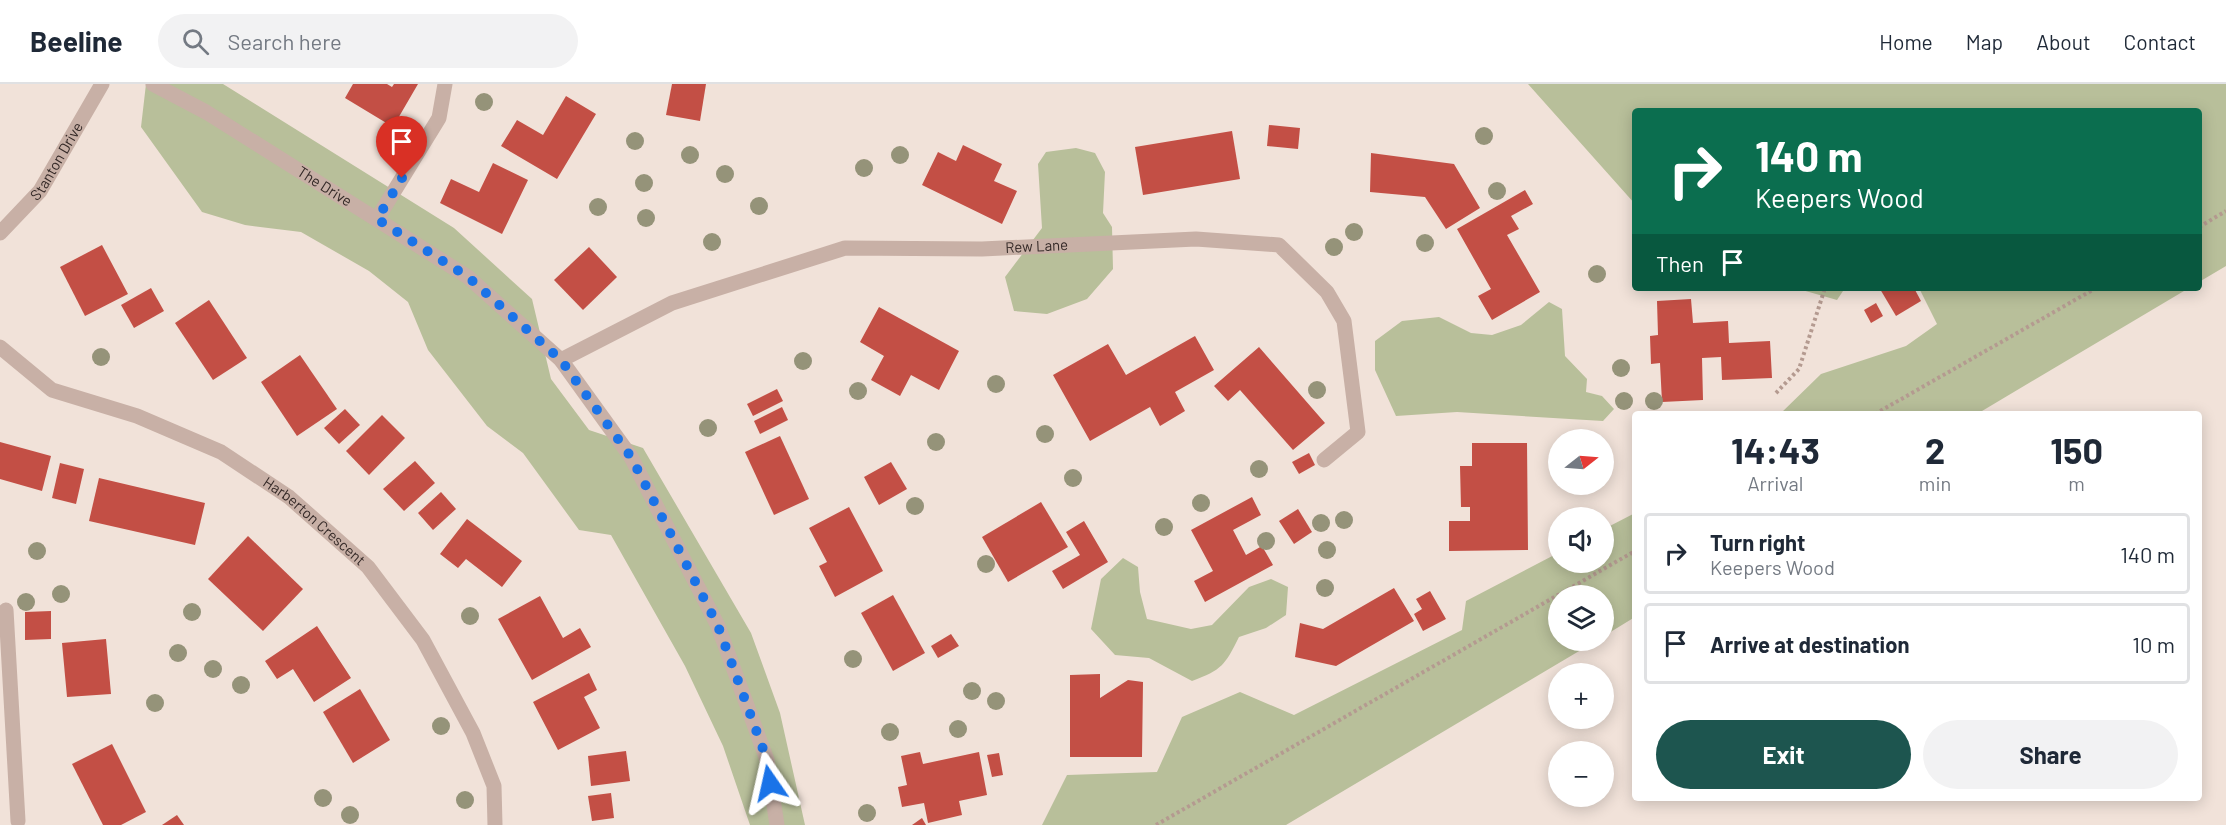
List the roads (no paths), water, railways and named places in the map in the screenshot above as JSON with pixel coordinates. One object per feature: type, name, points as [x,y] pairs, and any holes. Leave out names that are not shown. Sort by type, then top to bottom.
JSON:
[{"type":"street","name":"Stanton Drive","points":[[0,232],[40,191],[102,84]]},
{"type":"street","name":"The Drive","points":[[153,84],[206,112],[468,277],[561,360],[631,457],[718,626],[767,760],[777,825]]},
{"type":"street","points":[[377,219],[439,118],[445,84]]},
{"type":"street","name":"Rew Lane","points":[[561,360],[672,303],[845,248],[982,249],[1196,239],[1279,245],[1327,292],[1344,321],[1358,432],[1324,460]]},
{"type":"street","name":"Harberton Crescent","points":[[0,347],[52,390],[136,416],[221,452],[289,497],[368,567],[423,640],[473,733],[494,786],[495,825]]},
{"type":"street","points":[[6,610],[16,824]]}]
